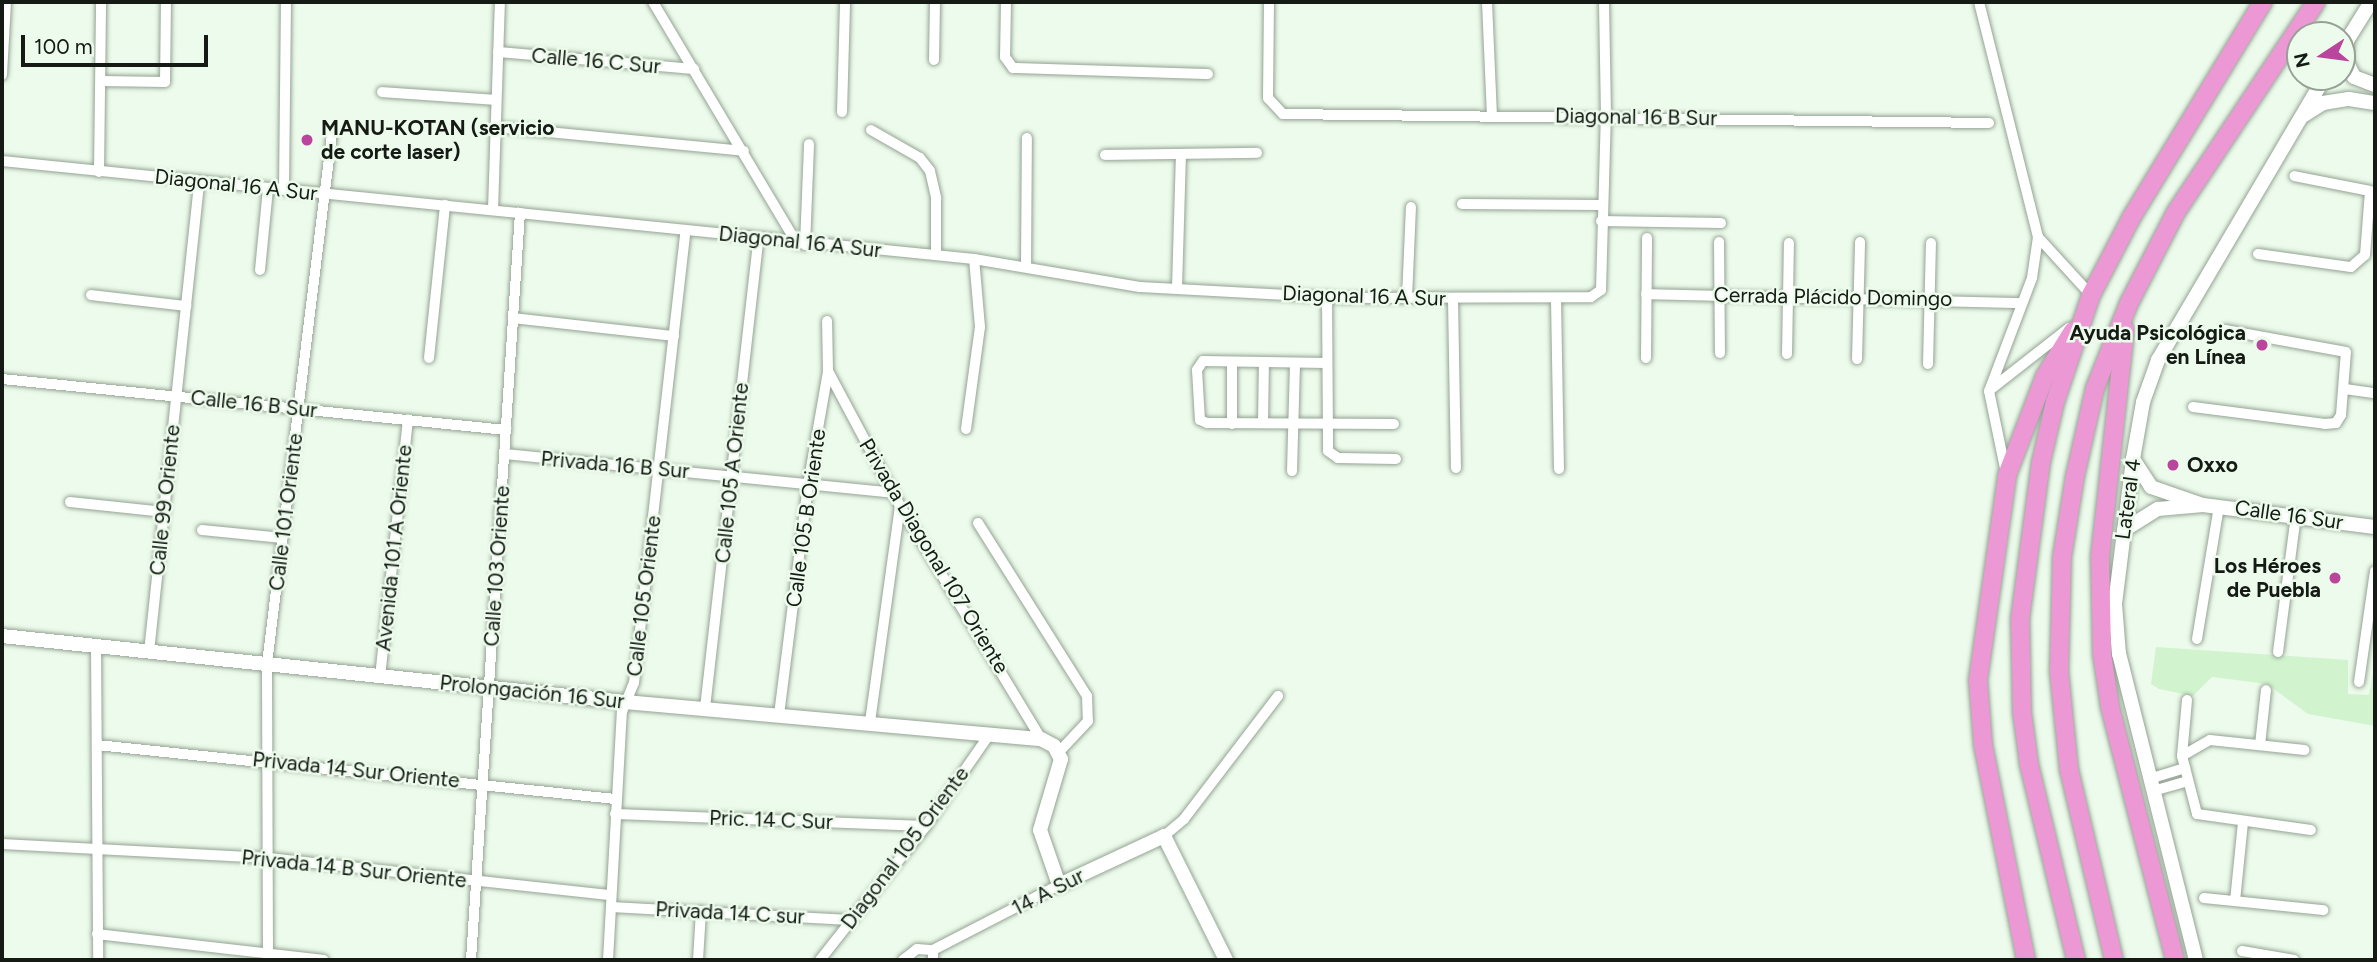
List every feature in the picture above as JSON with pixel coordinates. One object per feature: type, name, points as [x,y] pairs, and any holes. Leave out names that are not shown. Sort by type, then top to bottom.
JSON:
[{"type":"highway","points":[[2076,960],[2029,764],[2022,712],[2020,619],[2041,462],[2091,295],[2131,218],[2263,2]]},
{"type":"highway","points":[[2114,960],[2069,770],[2059,671],[2059,606],[2066,522],[2095,388],[2129,303],[2176,212],[2316,2]]},
{"type":"highway","points":[[2129,303],[2100,557],[2102,654],[2110,707],[2173,952]]},
{"type":"highway","points":[[2025,960],[1983,744],[1978,680],[2007,475],[2045,376],[2084,315]]},
{"type":"street","points":[[2,75],[6,2]]},
{"type":"street","points":[[99,172],[101,2]]},
{"type":"street","points":[[101,81],[165,82],[166,2]]},
{"type":"street","points":[[284,190],[286,2]]},
{"type":"street","points":[[493,211],[500,2]]},
{"type":"street","points":[[653,2],[801,244]]},
{"type":"street","points":[[842,112],[845,2]]},
{"type":"street","points":[[934,60],[935,2]]},
{"type":"street","points":[[1006,2],[1005,57],[1013,68],[1208,74]]},
{"type":"street","name":"Diagonal 16 B Sur","points":[[1269,2],[1268,98],[1283,114],[1989,123]]},
{"type":"street","points":[[1487,2],[1492,115]]},
{"type":"street","points":[[1604,2],[1606,117],[1601,220],[1721,223]]},
{"type":"street","points":[[1979,2],[2038,237],[2037,261],[1989,391],[2007,475]]},
{"type":"street","points":[[2356,25],[2371,2]]},
{"type":"street","name":"Calle 16 C Sur","points":[[498,52],[694,69]]},
{"type":"street","points":[[2356,74],[2361,80],[2375,85]]},
{"type":"street","points":[[2357,101],[2361,80]]},
{"type":"street","name":"Lateral 4","points":[[2196,960],[2127,693],[2116,629],[2133,459],[2143,402],[2158,360],[2316,91]]},
{"type":"street","points":[[383,92],[496,100]]},
{"type":"street","points":[[2300,118],[2323,103],[2375,103]]},
{"type":"street","points":[[496,127],[744,151]]},
{"type":"street","points":[[871,130],[920,158],[930,171],[936,198],[936,255]]},
{"type":"street","name":"Calle 101 Oriente","points":[[268,957],[268,664],[332,134]]},
{"type":"street","points":[[1026,267],[1027,138]]},
{"type":"street","points":[[801,244],[809,144]]},
{"type":"street","points":[[1105,155],[1257,153]]},
{"type":"street","points":[[1177,288],[1181,154]]},
{"type":"street","name":"Diagonal 16 A Sur","points":[[2,161],[759,237],[801,244],[936,255],[1140,287],[1327,296],[1556,299],[1599,294],[1601,220]]},
{"type":"street","points":[[2258,254],[2351,267],[2365,256],[2372,234],[2371,191],[2294,176]]},
{"type":"street","name":"Calle 99 Oriente","points":[[149,652],[199,181]]},
{"type":"street","points":[[260,270],[268,188]]},
{"type":"street","points":[[1462,204],[1601,205]]},
{"type":"street","points":[[429,358],[445,205]]},
{"type":"street","points":[[1407,298],[1411,207]]},
{"type":"street","name":"Calle 103 Oriente","points":[[471,960],[520,213]]},
{"type":"street","name":"Calle 105 Oriente","points":[[608,960],[615,799],[625,702],[634,683],[686,230]]},
{"type":"street","name":"Calle 105 A Oriente","points":[[705,708],[759,237]]},
{"type":"street","points":[[2038,237],[2091,295]]},
{"type":"street","points":[[1646,358],[1647,238]]},
{"type":"street","points":[[1719,242],[1720,353]]},
{"type":"street","points":[[1857,359],[1860,242]]},
{"type":"street","points":[[1787,354],[1789,243]]},
{"type":"street","points":[[1928,364],[1931,243]]},
{"type":"street","points":[[967,429],[980,327],[974,260]]},
{"type":"street","name":"Cerrada Plácido Domingo","points":[[1646,294],[1929,297],[2020,303]]},
{"type":"street","points":[[91,295],[186,306]]},
{"type":"street","points":[[1327,296],[1328,451],[1334,457],[1396,459]]},
{"type":"street","points":[[1453,299],[1456,468]]},
{"type":"street","points":[[1556,299],[1559,470]]},
{"type":"street","points":[[1989,391],[2084,315]]},
{"type":"street","points":[[513,318],[674,336]]},
{"type":"street","name":"Calle 105 B Oriente","points":[[779,715],[808,485],[828,370],[827,321]]},
{"type":"street","points":[[2193,407],[2336,423],[2345,390],[2346,352],[2337,347],[2225,330]]},
{"type":"street","points":[[1327,363],[1203,361],[1197,370],[1201,422],[1394,424]]},
{"type":"street","points":[[1232,362],[1232,424]]},
{"type":"street","points":[[1263,423],[1264,362]]},
{"type":"street","points":[[1292,471],[1295,363]]},
{"type":"street","name":"Privada Diagonal 107 Oriente","points":[[828,370],[900,506],[1041,739]]},
{"type":"street","name":"Calle 16 B Sur","points":[[2,379],[506,430]]},
{"type":"street","points":[[2345,390],[2375,393]]},
{"type":"street","name":"Avenida 101 A Oriente","points":[[380,677],[408,420]]},
{"type":"street","name":"Privada 16 B Sur","points":[[505,454],[893,493]]},
{"type":"street","points":[[2133,459],[2144,481],[2160,492],[2158,509]]},
{"type":"street","name":"Calle 16 Sur","points":[[2160,492],[2203,505]]},
{"type":"street","points":[[70,502],[164,512]]},
{"type":"street","name":"Calle 16 Sur","points":[[2124,530],[2158,509],[2203,505],[2375,527]]},
{"type":"street","points":[[870,722],[900,506]]},
{"type":"street","points":[[2197,639],[2219,506]]},
{"type":"street","points":[[2278,652],[2295,516]]},
{"type":"street","points":[[978,523],[1087,696],[1088,721],[1059,752],[1058,777],[1040,830],[1059,885]]},
{"type":"street","points":[[202,530],[283,538]]},
{"type":"street","points":[[2359,682],[2375,571]]},
{"type":"street","name":"Prolongación 16 Sur","points":[[2,636],[625,702],[1041,739]]},
{"type":"street","points":[[96,646],[98,960]]},
{"type":"street","points":[[2260,745],[2266,690]]},
{"type":"street","points":[[1226,960],[1164,836],[1184,819],[1278,696]]},
{"type":"street","points":[[2187,700],[2182,756],[2197,814],[2311,830]]},
{"type":"street","name":"Diagonal 105 Oriente","points":[[820,960],[926,826],[989,735]]},
{"type":"street","points":[[1041,739],[1059,752]]},
{"type":"street","points":[[2182,756],[2210,740],[2304,750]]},
{"type":"street","name":"Privada 14 Sur Oriente","points":[[97,745],[483,782],[615,799]]},
{"type":"street","points":[[2151,785],[2185,768]]},
{"type":"street","points":[[2151,785],[2187,781]]},
{"type":"street","name":"Pric. 14 C Sur","points":[[615,814],[926,826]]},
{"type":"street","points":[[2235,901],[2243,822]]},
{"type":"street","name":"14 A Sur","points":[[933,955],[1059,885],[1164,836]]},
{"type":"street","name":"Privada 14 B Sur Oriente","points":[[2,844],[268,858],[611,895]]},
{"type":"street","points":[[2204,898],[2323,910]]},
{"type":"street","name":"Privada 14 C sur","points":[[611,907],[850,920]]},
{"type":"street","points":[[698,960],[701,911]]},
{"type":"street","points":[[97,934],[268,957],[324,960]]},
{"type":"street","points":[[2173,952],[2192,939]]},
{"type":"street","points":[[902,960],[917,949],[933,955]]},
{"type":"street","points":[[2242,951],[2294,960]]},
{"type":"green space","points":[[2156,647],[2348,660],[2348,694],[2369,695],[2375,662],[2375,726],[2308,714],[2267,684],[2212,677],[2193,696],[2159,689],[2151,684]]},
{"type":"place","name":"MANU-KOTAN (servicio de corte laser)","points":[[307,140]]},
{"type":"place","name":"Ayuda Psicológica en Línea","points":[[2262,345]]},
{"type":"place","name":"Oxxo","points":[[2173,465]]},
{"type":"place","name":"Los Héroes de Puebla","points":[[2335,578]]}]
